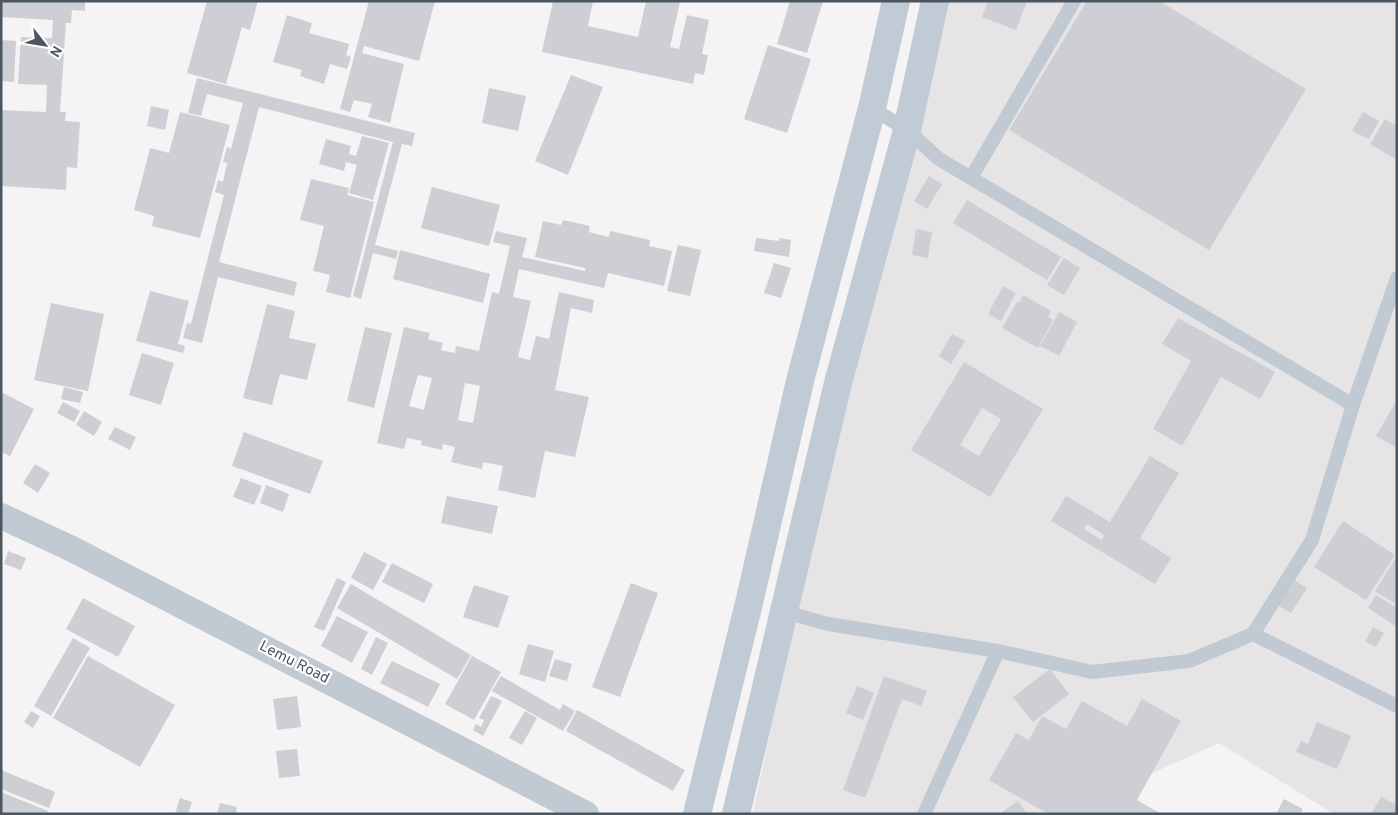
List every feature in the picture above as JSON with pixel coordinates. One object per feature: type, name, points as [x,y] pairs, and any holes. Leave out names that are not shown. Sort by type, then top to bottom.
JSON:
[{"type":"street","points":[[697,814],[747,613],[800,380],[872,108],[896,1]]},
{"type":"street","points":[[736,814],[838,383],[907,130],[935,1]]},
{"type":"street","name":"Lemu Road","points":[[1,516],[70,548],[586,814]]},
{"type":"lane","points":[[971,178],[1074,1]]},
{"type":"lane","points":[[872,108],[907,130],[939,159],[1353,405]]},
{"type":"lane","points":[[785,612],[828,624],[998,652],[1092,672],[1188,661],[1253,634],[1312,540],[1353,405],[1397,278]]},
{"type":"lane","points":[[1253,634],[1397,706]]},
{"type":"lane","points":[[924,814],[998,652]]},
{"type":"shaded area","points":[[924,1],[1397,1],[1397,814],[1334,814],[1219,743],[1062,814],[753,814]]},
{"type":"building","points":[[1,1],[85,1],[85,11],[72,10],[71,23],[66,23],[60,112],[66,112],[65,121],[80,122],[77,168],[67,167],[66,190],[1,186],[1,110],[46,112],[47,85],[18,84],[21,37],[52,38],[53,20],[1,17]]},
{"type":"building","points":[[207,1],[258,1],[250,30],[242,27],[226,84],[187,73]]},
{"type":"building","points":[[369,1],[435,1],[419,61],[364,46],[362,53],[404,64],[390,123],[368,117],[372,104],[354,100],[350,112],[340,109]]},
{"type":"building","points":[[553,1],[593,1],[588,26],[638,37],[646,1],[680,1],[670,47],[679,49],[687,15],[709,20],[702,54],[708,55],[704,75],[695,73],[693,84],[542,52]]},
{"type":"building","points":[[790,1],[823,1],[807,53],[777,44]]},
{"type":"building","points":[[988,1],[1027,1],[1016,30],[982,17]]},
{"type":"building","points":[[1087,1],[1159,1],[1306,89],[1209,250],[1009,130]]},
{"type":"building","points":[[287,15],[312,23],[309,33],[349,44],[346,55],[351,57],[347,69],[330,64],[324,84],[300,76],[302,70],[273,62]]},
{"type":"building","points":[[1,40],[16,41],[14,82],[1,81]]},
{"type":"building","points":[[768,45],[811,59],[787,133],[744,119]]},
{"type":"building","points":[[571,75],[603,87],[568,175],[535,161]]},
{"type":"building","points":[[197,78],[415,133],[412,146],[402,144],[375,245],[398,251],[396,259],[373,253],[361,299],[353,296],[393,142],[259,107],[219,262],[297,282],[294,296],[218,277],[202,343],[183,338],[187,323],[191,324],[224,195],[215,192],[218,180],[223,182],[227,163],[223,162],[227,147],[231,149],[243,103],[207,94],[201,116],[188,113]]},
{"type":"building","points":[[489,88],[526,96],[518,131],[482,123]]},
{"type":"building","points":[[151,106],[169,110],[165,130],[147,126]]},
{"type":"building","points":[[180,112],[230,125],[200,238],[152,226],[154,216],[134,210],[150,148],[169,153]]},
{"type":"building","points":[[1363,112],[1379,121],[1369,139],[1352,131]]},
{"type":"building","points":[[1385,119],[1397,126],[1397,160],[1370,144]]},
{"type":"building","points":[[362,136],[389,143],[373,200],[349,193],[357,165],[346,162],[344,171],[319,164],[326,139],[351,146],[349,154],[356,156]]},
{"type":"building","points":[[929,176],[942,184],[927,209],[914,201]]},
{"type":"building","points":[[311,179],[349,188],[347,195],[374,202],[350,298],[326,292],[330,275],[313,271],[324,226],[300,220]]},
{"type":"building","points":[[432,187],[500,205],[489,246],[421,228]]},
{"type":"building","points":[[967,200],[1061,257],[1047,280],[953,223]]},
{"type":"building","points":[[563,220],[590,226],[589,232],[609,237],[610,231],[650,240],[649,246],[672,251],[664,286],[608,273],[604,288],[519,269],[513,297],[531,301],[518,357],[530,360],[536,336],[549,339],[559,292],[594,300],[592,313],[571,308],[555,390],[589,397],[575,457],[545,451],[535,498],[498,490],[503,466],[483,462],[482,469],[451,462],[455,447],[443,444],[442,450],[421,445],[422,441],[407,438],[404,449],[377,443],[404,327],[430,333],[428,339],[443,343],[441,350],[455,353],[456,346],[479,351],[492,292],[499,294],[510,246],[493,242],[496,231],[527,238],[522,257],[585,271],[585,268],[535,257],[543,221],[561,225]],"holes":[[[418,375],[432,378],[424,410],[409,406]],[[465,383],[480,386],[473,423],[458,420]]]},
{"type":"building","points":[[916,229],[932,232],[928,258],[912,255]]},
{"type":"building","points":[[756,238],[779,241],[779,238],[791,240],[789,257],[754,251]]},
{"type":"building","points":[[678,245],[701,250],[690,296],[667,291]]},
{"type":"building","points":[[400,250],[490,274],[483,303],[393,279]]},
{"type":"building","points":[[1064,258],[1080,268],[1064,295],[1047,285]]},
{"type":"building","points":[[774,263],[791,268],[781,298],[764,293]]},
{"type":"building","points":[[1003,286],[1016,293],[1001,321],[988,314]]},
{"type":"building","points":[[150,291],[189,301],[178,344],[185,346],[183,353],[136,341]]},
{"type":"building","points":[[1023,295],[1051,311],[1048,317],[1053,320],[1038,348],[1002,328]]},
{"type":"building","points":[[51,303],[104,314],[88,391],[34,380]]},
{"type":"building","points":[[267,304],[295,311],[289,338],[316,344],[307,380],[280,374],[272,405],[243,398]]},
{"type":"building","points":[[1059,312],[1077,322],[1059,356],[1040,346]]},
{"type":"building","points":[[1178,318],[1275,372],[1260,399],[1221,377],[1182,446],[1153,429],[1191,361],[1162,344]]},
{"type":"building","points":[[365,327],[392,333],[374,408],[347,401]]},
{"type":"building","points":[[952,334],[965,341],[951,364],[939,356]]},
{"type":"building","points":[[142,353],[174,363],[161,405],[129,395]]},
{"type":"building","points":[[964,362],[1043,409],[990,497],[911,450]],"holes":[[[982,408],[1001,419],[979,456],[960,445]]]},
{"type":"building","points":[[64,387],[83,392],[80,403],[61,399]]},
{"type":"building","points":[[1,392],[34,409],[10,456],[1,452]]},
{"type":"building","points":[[1397,400],[1397,448],[1376,436]]},
{"type":"building","points":[[63,402],[80,411],[74,422],[57,413]]},
{"type":"building","points":[[84,411],[102,422],[94,436],[76,425]]},
{"type":"building","points":[[115,427],[136,437],[130,450],[108,439]]},
{"type":"building","points":[[244,432],[323,461],[310,494],[232,466]]},
{"type":"building","points":[[1150,456],[1179,473],[1140,538],[1171,558],[1155,584],[1051,521],[1066,496],[1110,522]],"holes":[[[1087,524],[1104,535],[1102,540],[1084,529]]]},
{"type":"building","points":[[35,464],[50,473],[38,493],[23,483]]},
{"type":"building","points":[[241,478],[262,486],[254,505],[233,497]]},
{"type":"building","points":[[266,485],[289,494],[283,512],[260,503]]},
{"type":"building","points":[[447,496],[498,506],[492,534],[441,523]]},
{"type":"building","points":[[1343,521],[1395,555],[1366,600],[1314,567]]},
{"type":"building","points":[[8,551],[26,558],[21,570],[4,564]]},
{"type":"building","points":[[364,552],[387,564],[373,590],[351,578]]},
{"type":"building","points":[[1397,556],[1397,605],[1375,591]]},
{"type":"building","points":[[392,563],[433,584],[424,603],[382,582]]},
{"type":"building","points":[[337,578],[346,582],[324,631],[314,627]]},
{"type":"building","points":[[1292,579],[1307,588],[1291,613],[1276,604]]},
{"type":"building","points":[[631,583],[658,593],[620,697],[592,687]]},
{"type":"building","points":[[351,584],[471,655],[457,679],[337,608]]},
{"type":"building","points":[[474,585],[509,596],[498,628],[463,617]]},
{"type":"building","points":[[1376,595],[1397,608],[1397,627],[1368,608]]},
{"type":"building","points":[[83,598],[135,626],[118,657],[66,629]]},
{"type":"building","points":[[337,616],[368,632],[352,663],[321,646]]},
{"type":"building","points":[[1373,627],[1384,633],[1376,647],[1365,641]]},
{"type":"building","points":[[376,637],[388,643],[372,675],[361,669]]},
{"type":"building","points":[[73,638],[90,648],[51,716],[34,706]]},
{"type":"building","points":[[528,644],[554,651],[545,682],[519,674]]},
{"type":"building","points":[[88,656],[175,705],[140,767],[53,718]]},
{"type":"building","points":[[472,656],[501,672],[474,720],[445,704]]},
{"type":"building","points":[[555,659],[572,664],[567,681],[549,676]]},
{"type":"building","points":[[392,661],[440,684],[428,707],[380,683]]},
{"type":"building","points":[[1050,669],[1069,694],[1033,722],[1013,697]]},
{"type":"building","points":[[501,676],[560,710],[563,704],[575,711],[563,731],[492,691]]},
{"type":"building","points":[[884,676],[927,691],[921,706],[902,699],[865,798],[843,790]]},
{"type":"building","points":[[857,686],[874,693],[863,720],[846,713]]},
{"type":"building","points":[[297,696],[301,727],[277,730],[273,699]]},
{"type":"building","points":[[491,696],[502,701],[483,736],[473,730],[476,724],[481,727],[484,720],[479,718]]},
{"type":"building","points":[[1142,699],[1181,721],[1137,800],[1161,814],[1048,814],[989,780],[1016,733],[1029,740],[1042,716],[1066,729],[1082,701],[1127,726]]},
{"type":"building","points":[[577,710],[685,770],[673,791],[566,731]]},
{"type":"building","points":[[31,711],[40,716],[33,728],[24,722]]},
{"type":"building","points":[[525,711],[537,718],[522,745],[509,738]]},
{"type":"building","points":[[1317,722],[1351,736],[1337,769],[1296,752],[1301,741],[1308,744]]},
{"type":"building","points":[[297,749],[300,776],[279,778],[276,751]]},
{"type":"building","points":[[1,770],[55,792],[49,808],[1,789]]},
{"type":"building","points":[[1,792],[48,811],[47,814],[1,814]]},
{"type":"building","points":[[1381,797],[1397,805],[1397,814],[1371,814]]},
{"type":"building","points":[[180,798],[192,802],[188,814],[175,814]]},
{"type":"building","points":[[1284,799],[1303,809],[1300,814],[1276,814]]},
{"type":"building","points":[[1018,801],[1027,814],[1003,814],[1002,812]]},
{"type":"building","points":[[220,803],[237,807],[236,814],[217,814]]}]
